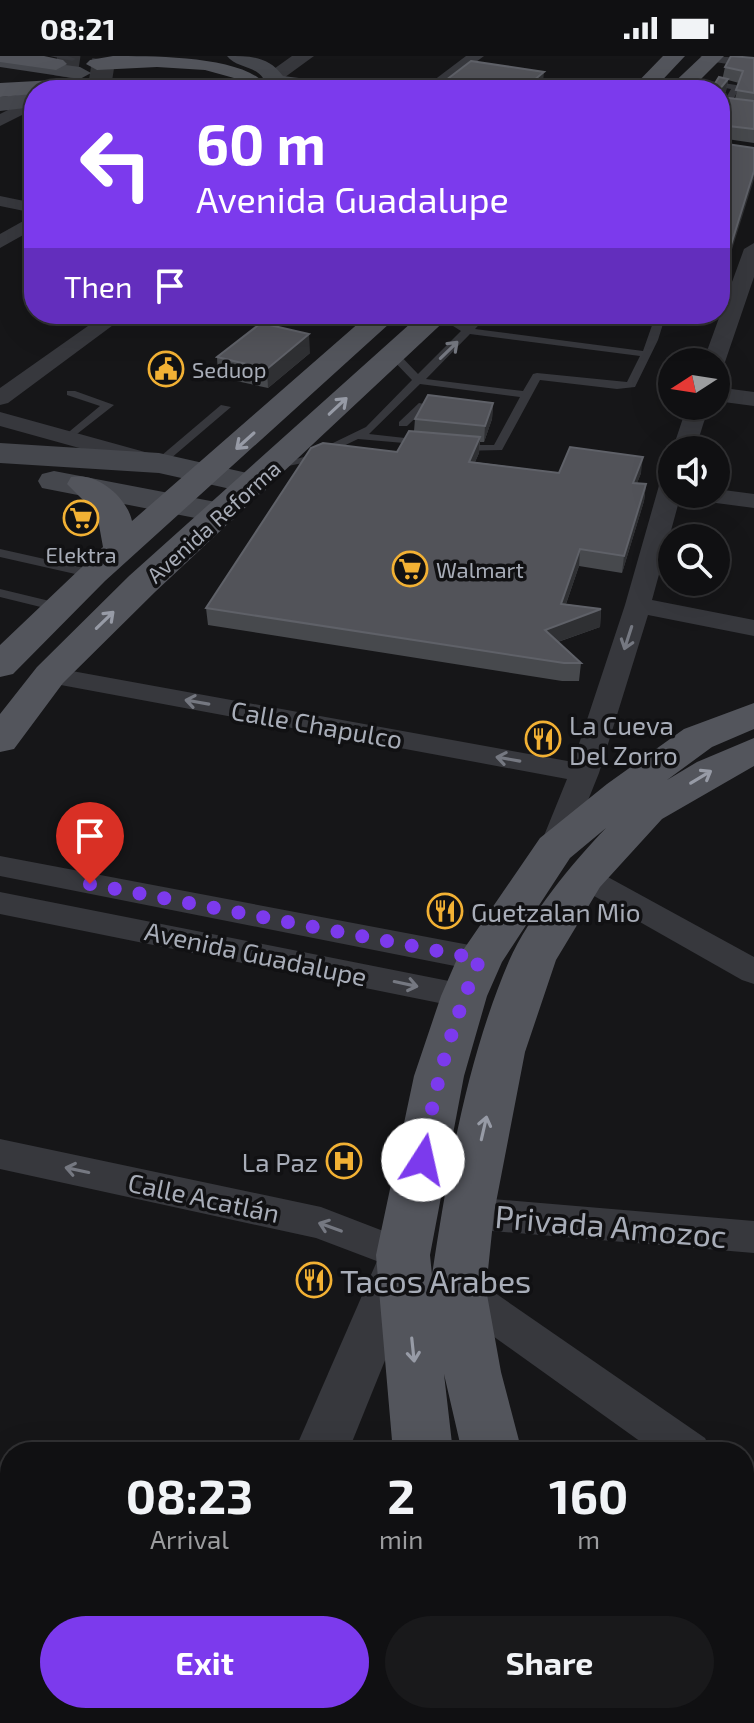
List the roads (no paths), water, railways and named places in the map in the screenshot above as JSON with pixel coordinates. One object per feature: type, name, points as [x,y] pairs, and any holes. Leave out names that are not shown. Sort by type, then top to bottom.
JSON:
[{"type":"main road","points":[[237,56],[265,66],[268,80]]},
{"type":"main road","points":[[651,80],[675,56]]},
{"type":"main road","points":[[688,80],[711,56]]},
{"type":"main road","points":[[47,80],[86,68],[172,57],[207,58],[241,68],[264,80]]},
{"type":"main road","points":[[0,58],[165,80]]},
{"type":"main road","points":[[86,68],[242,80]]},
{"type":"main road","points":[[2,94],[24,87]]},
{"type":"main road","points":[[2,94],[24,99]]},
{"type":"main road","name":"Avenida Reforma","points":[[0,666],[57,607],[121,548],[175,504],[375,324]]},
{"type":"main road","name":"Avenida Reforma","points":[[0,740],[50,675],[426,324]]},
{"type":"main road","points":[[360,338],[396,350]]},
{"type":"main road","points":[[0,453],[159,463],[209,474],[263,476]]},
{"type":"main road","points":[[0,475],[83,484],[221,513]]},
{"type":"main road","points":[[83,484],[113,511],[121,548]]},
{"type":"main road","points":[[413,1442],[403,1255],[439,1076],[472,977],[569,862],[622,793],[698,738],[754,715]]},
{"type":"main road","points":[[490,1442],[472,1372],[458,1289],[468,1213],[501,1052],[569,862],[647,810],[754,750]]},
{"type":"street","points":[[271,80],[305,56]]},
{"type":"street","points":[[443,80],[476,56]]},
{"type":"street","points":[[711,56],[754,63]]},
{"type":"street","points":[[0,121],[24,107]]},
{"type":"street","points":[[0,201],[24,206]]},
{"type":"street","points":[[0,242],[24,227]]},
{"type":"street","points":[[753,255],[730,294],[754,313]]},
{"type":"street","points":[[0,398],[104,324]]},
{"type":"street","points":[[717,348],[723,324]]},
{"type":"street","points":[[730,396],[754,399]]},
{"type":"street","points":[[0,419],[159,463]]},
{"type":"street","points":[[730,498],[754,501]]},
{"type":"street","points":[[665,508],[638,605],[584,773],[569,862],[754,972]]},
{"type":"street","points":[[638,605],[754,628]]},
{"type":"street","name":"Calle Chapulco","points":[[50,675],[584,773]]},
{"type":"street","name":"Avenida Guadalupe","points":[[0,866],[472,977]]},
{"type":"street","name":"Avenida Guadalupe","points":[[0,903],[472,977]]},
{"type":"street","name":"Calle Acatlán","points":[[0,1154],[321,1223],[403,1255]]},
{"type":"street","name":"Privada Amozoc","points":[[468,1213],[754,1237]]},
{"type":"street","points":[[325,1442],[403,1255]]},
{"type":"street","points":[[458,1289],[676,1442]]},
{"type":"lane","points":[[25,56],[86,68]]},
{"type":"lane","points":[[730,107],[739,108]]},
{"type":"lane","points":[[456,324],[468,331],[645,354]]},
{"type":"lane","points":[[263,476],[360,436],[379,421],[475,324]]},
{"type":"lane","points":[[446,446],[483,450],[498,448],[537,376],[631,385],[657,324]]},
{"type":"lane","points":[[396,350],[419,381],[527,395]]},
{"type":"lane","points":[[68,438],[108,405],[71,393]]},
{"type":"lane","points":[[403,424],[423,405]]},
{"type":"lane","points":[[159,463],[225,407]]},
{"type":"lane","points":[[360,436],[432,445]]},
{"type":"lane","points":[[0,553],[93,574]]},
{"type":"lane","points":[[0,593],[57,607]]},
{"type":"tunnel","points":[[56,64],[120,74]]},
{"type":"place","name":"Seduop","points":[[166,369]]},
{"type":"place","name":"Elektra","points":[[81,518]]},
{"type":"place","name":"Walmart","points":[[410,569]]},
{"type":"place","name":"La Cueva Del Zorro","points":[[543,739]]},
{"type":"place","name":"Guetzalan Mio","points":[[445,911]]},
{"type":"place","name":"La Paz","points":[[344,1161]]},
{"type":"place","name":"Tacos Arabes","points":[[314,1280]]}]
